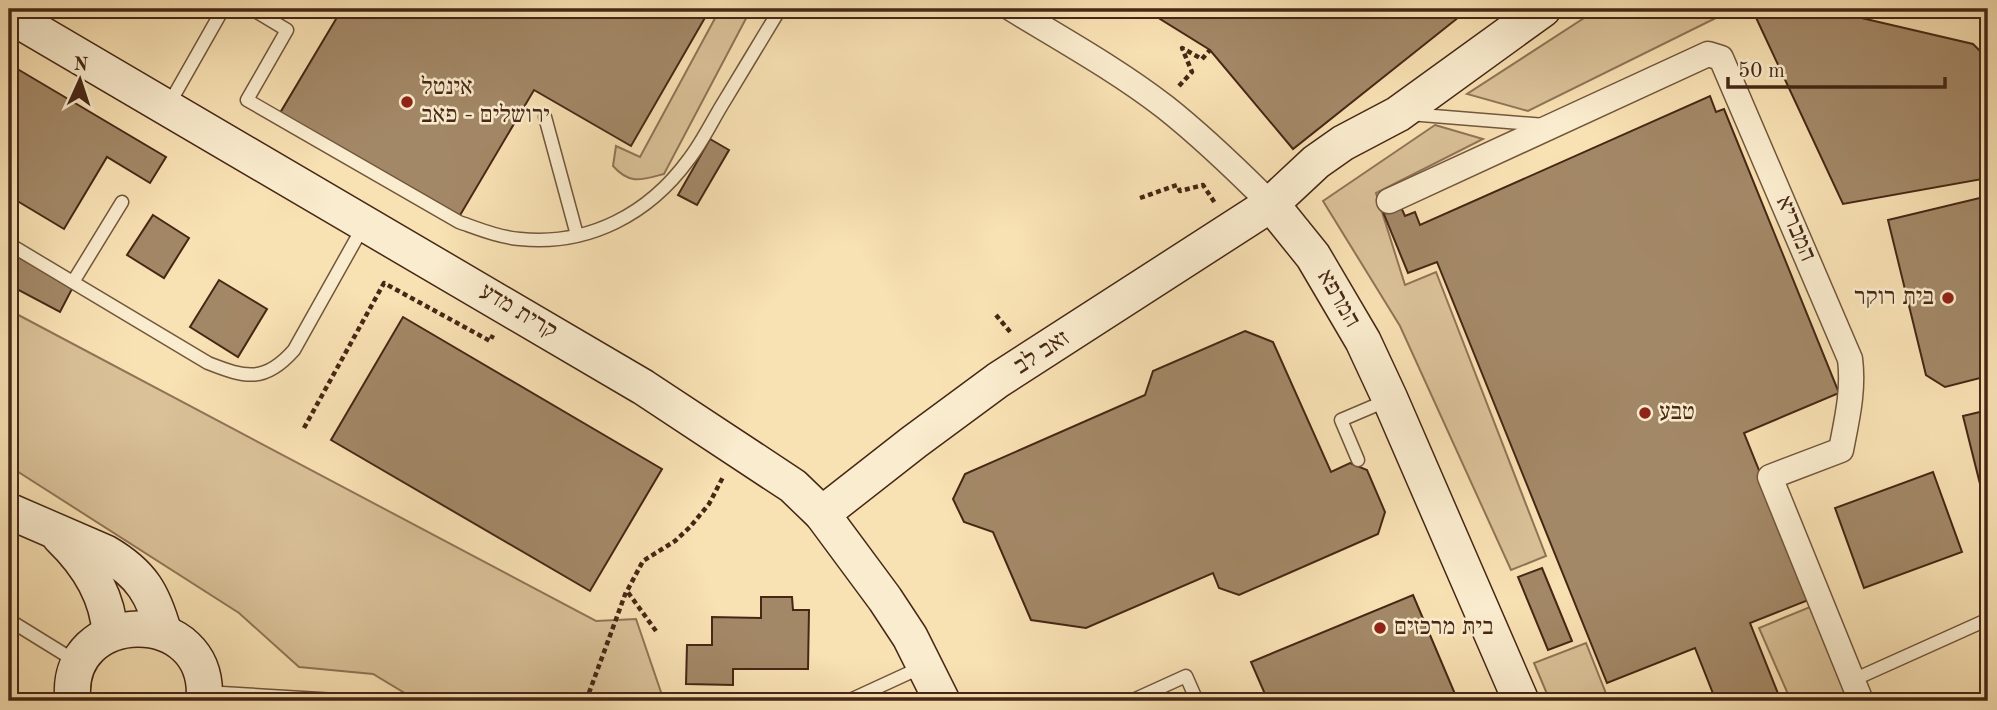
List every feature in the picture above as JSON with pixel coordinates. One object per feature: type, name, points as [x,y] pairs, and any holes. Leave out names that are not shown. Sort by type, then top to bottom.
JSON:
[{"type":"street","name":"המרפא","points":[[1012,9],[1163,105],[1203,138],[1271,204],[1313,256],[1336,291],[1390,399],[1521,701]]},
{"type":"street","name":"זאב לב","points":[[822,514],[998,380],[1271,204],[1324,186],[1351,167],[1374,147],[1398,114],[1530,12]]},
{"type":"street","name":"קרית מדע","points":[[9,15],[643,387],[793,486],[822,514],[879,590],[926,665],[942,701]]},
{"type":"street","name":"המבריא","points":[[1389,201],[1708,54],[1717,55],[1724,62],[1850,359],[1851,397],[1841,450],[1769,477],[1857,690]]},
{"type":"street","points":[[9,511],[106,553],[135,573],[152,597],[164,633]]},
{"type":"street","points":[[55,532],[72,548],[94,580],[108,611],[110,634]]},
{"type":"street","points":[[73,701],[73,684],[79,664],[92,647],[110,634],[140,628],[164,633],[178,641],[192,655],[201,673],[204,697]]},
{"type":"lane","points":[[167,107],[223,9]]},
{"type":"lane","points":[[252,9],[287,30],[247,100],[459,222],[491,234],[521,239],[552,239],[604,228],[628,217],[670,182],[690,158],[780,9]]},
{"type":"lane","points":[[1398,114],[1553,126]]},
{"type":"lane","points":[[545,117],[577,235]]},
{"type":"lane","points":[[73,282],[122,202]]},
{"type":"lane","points":[[9,244],[208,363],[233,373],[250,376],[268,373],[283,363],[299,343],[365,224]]},
{"type":"lane","points":[[1358,460],[1341,420],[1390,399]]},
{"type":"lane","points":[[9,620],[79,664]]},
{"type":"lane","points":[[1857,690],[1982,622]]},
{"type":"lane","points":[[848,701],[926,665]]},
{"type":"lane","points":[[1131,701],[1186,676],[1197,701]]},
{"type":"lane","points":[[204,697],[353,701]]},
{"type":"path","points":[[1192,72],[1182,48],[1202,59]]},
{"type":"path","points":[[1163,105],[1210,50]]},
{"type":"path","points":[[1140,198],[1177,185],[1180,191],[1186,190]]},
{"type":"path","points":[[304,428],[384,283],[489,341]]},
{"type":"path","points":[[586,701],[627,591],[643,561],[675,541],[690,527],[709,504],[738,448]]},
{"type":"path","points":[[627,591],[656,631]]},
{"type":"shaded area","points":[[720,9],[751,9],[664,174],[642,179],[625,176],[613,166],[616,146],[640,157]]},
{"type":"shaded area","points":[[1598,9],[1734,9],[1528,111],[1467,94]]},
{"type":"shaded area","points":[[1435,125],[1483,139],[1376,193],[1405,285],[1436,272],[1546,556],[1511,570],[1400,326],[1323,201]]},
{"type":"shaded area","points":[[9,310],[596,621],[636,619],[664,701],[418,701],[373,674],[299,667],[239,613],[9,466]]},
{"type":"shaded area","points":[[1810,607],[1850,701],[1791,701],[1759,628]]},
{"type":"shaded area","points":[[1586,643],[1609,701],[1550,701],[1534,663]]},
{"type":"building","name":"אינטל ירושלים - פאב","points":[[342,9],[710,9],[631,146],[534,90],[459,217],[280,113]]},
{"type":"building","points":[[1144,9],[1451,9],[1459,17],[1293,149],[1210,50]]},
{"type":"building","points":[[1752,9],[1853,16],[1973,44],[1988,59],[1988,178],[1843,204]]},
{"type":"building","points":[[9,64],[166,157],[150,183],[107,157],[64,229],[9,196]]},
{"type":"building","name":"טבע","points":[[1710,96],[1716,112],[1724,109],[1839,393],[1744,433],[1811,599],[1750,623],[1781,701],[1716,701],[1695,648],[1607,683],[1437,262],[1408,273],[1383,212],[1400,205],[1405,216],[1415,212],[1420,225]]},
{"type":"building","points":[[710,139],[729,150],[697,205],[678,195]]},
{"type":"building","name":"בית רוקר","points":[[1988,196],[1988,376],[1945,387],[1926,375],[1888,220]]},
{"type":"building","points":[[153,215],[189,238],[164,278],[127,255]]},
{"type":"building","points":[[9,252],[73,287],[60,312],[9,285]]},
{"type":"building","points":[[219,280],[267,309],[238,357],[190,327]]},
{"type":"building","points":[[403,317],[662,469],[590,591],[331,440]]},
{"type":"building","points":[[1245,331],[1273,342],[1331,472],[1350,463],[1367,470],[1385,512],[1378,534],[1239,595],[1219,588],[1213,573],[1086,628],[1031,620],[993,532],[964,522],[953,499],[965,474],[1145,395],[1153,371]]},
{"type":"building","points":[[1988,410],[1988,516],[1963,416]]},
{"type":"building","points":[[1933,472],[1962,552],[1864,588],[1835,508]]},
{"type":"building","points":[[1542,568],[1572,641],[1548,650],[1518,577]]},
{"type":"building","name":"בית מרכזים","points":[[1413,595],[1458,701],[1268,701],[1251,662]]},
{"type":"building","points":[[761,597],[792,597],[793,610],[809,610],[808,669],[733,669],[733,685],[686,684],[687,645],[712,645],[712,617],[761,618]]},
{"type":"place","name":"אינטל ירושלים - פאב","points":[[407,102]]},
{"type":"place","name":"בית רוקר","points":[[1948,298]]},
{"type":"place","name":"טבע","points":[[1645,413]]},
{"type":"place","name":"בית מרכזים","points":[[1380,628]]}]
